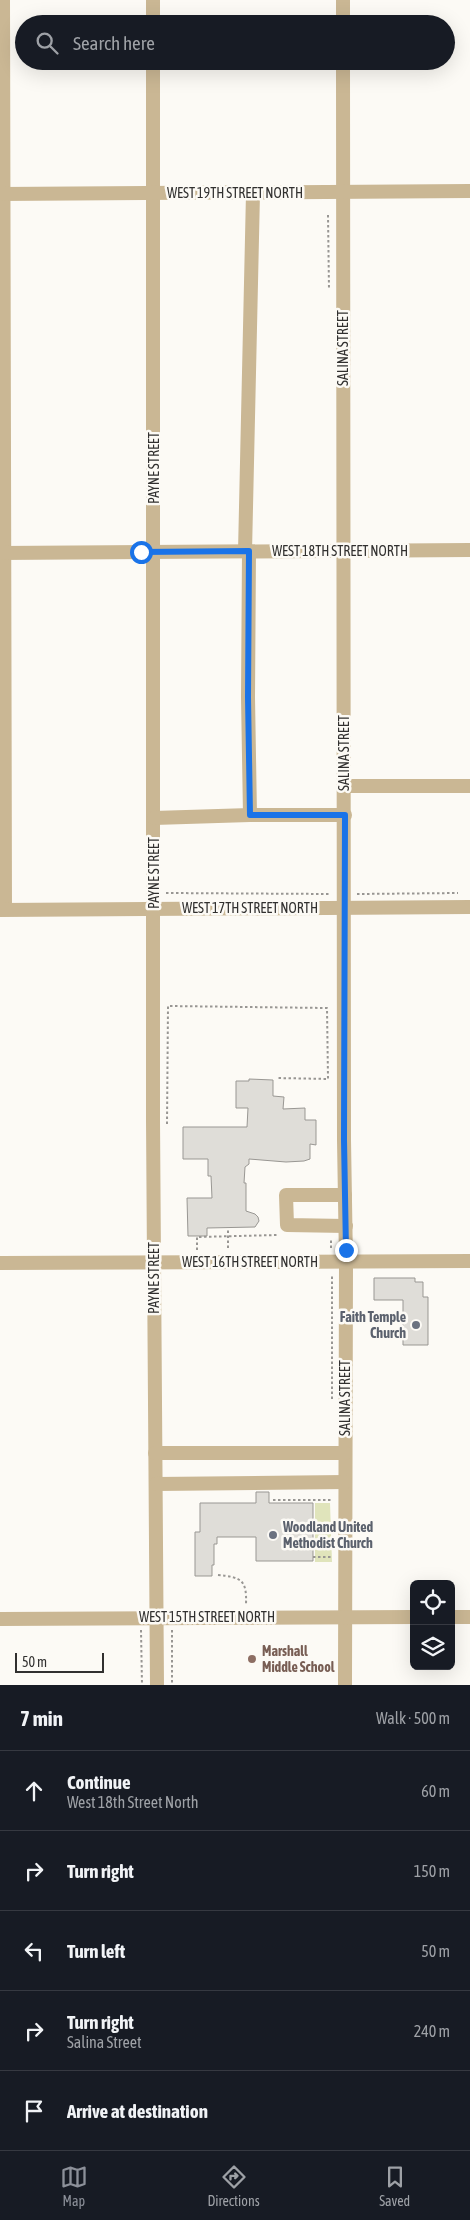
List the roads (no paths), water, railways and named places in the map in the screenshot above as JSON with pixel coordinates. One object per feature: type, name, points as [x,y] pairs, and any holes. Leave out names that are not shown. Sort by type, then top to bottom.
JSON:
[{"type":"street","points":[[2,909],[3,0]]},
{"type":"street","points":[[153,0],[153,15]]},
{"type":"street","points":[[343,0],[343,15]]},
{"type":"street","name":"PAYNE STREET","points":[[154,70],[154,1262],[157,1685]]},
{"type":"street","name":"SALINA STREET","points":[[343,70],[346,1226],[345,1685]]},
{"type":"street","name":"WEST 19TH STREET NORTH","points":[[2,194],[470,191]]},
{"type":"street","points":[[250,815],[247,552],[253,193]]},
{"type":"street","name":"WEST 18TH STREET NORTH","points":[[2,553],[470,550]]},
{"type":"street","points":[[345,786],[470,786]]},
{"type":"street","points":[[154,818],[345,815]]},
{"type":"street","name":"WEST 17TH STREET NORTH","points":[[2,909],[470,907]]},
{"type":"street","points":[[345,1195],[286,1195],[287,1225],[346,1226]]},
{"type":"street","name":"WEST 16TH STREET NORTH","points":[[0,1263],[470,1261]]},
{"type":"street","points":[[155,1454],[345,1453]]},
{"type":"street","points":[[156,1484],[345,1482]]},
{"type":"street","name":"WEST 15TH STREET NORTH","points":[[0,1619],[410,1617]]},
{"type":"street","points":[[455,1617],[470,1617]]},
{"type":"place","name":"Faith Temple Church","points":[[416,1325]]},
{"type":"place","name":"Woodland United Methodist Church","points":[[273,1535]]},
{"type":"place","name":"Marshall Middle School","points":[[252,1659]]}]
